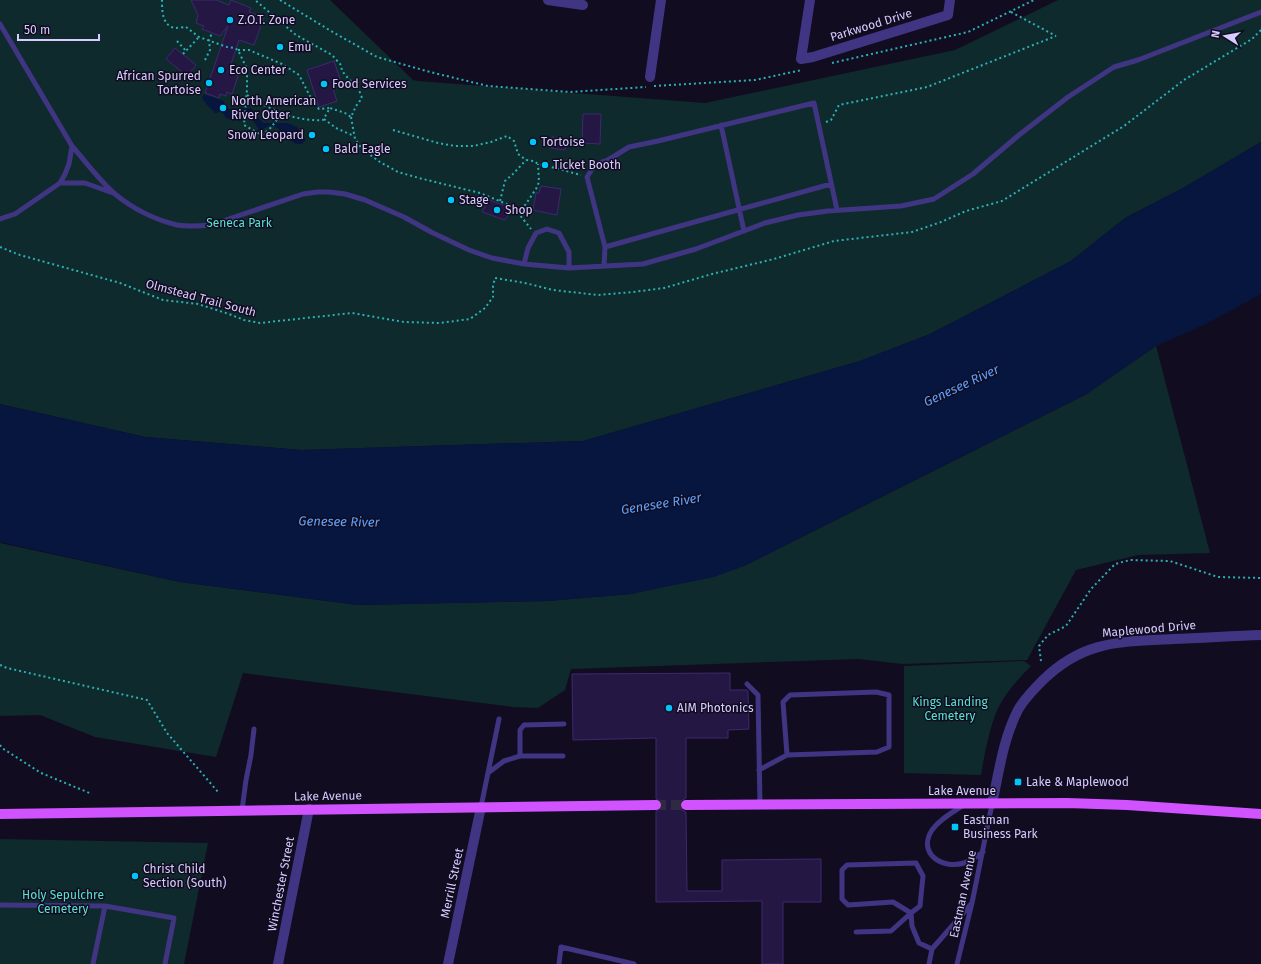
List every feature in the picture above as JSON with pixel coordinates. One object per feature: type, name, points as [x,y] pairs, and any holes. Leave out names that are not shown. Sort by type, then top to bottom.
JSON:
[{"type":"main road","name":"Lake Avenue","points":[[686,804],[1093,803],[1261,814]]},
{"type":"main road","name":"Lake Avenue","points":[[0,814],[656,805]]},
{"type":"street","points":[[548,0],[582,5]]},
{"type":"street","points":[[650,76],[661,0]]},
{"type":"street","name":"Parkwood Drive","points":[[810,0],[802,59],[948,16],[950,0]]},
{"type":"street","name":"Maplewood Drive","points":[[992,804],[1007,735],[1018,710],[1029,694],[1054,670],[1066,661],[1094,647],[1123,642],[1261,635]]},
{"type":"street","name":"Merrill Street","points":[[448,964],[481,807]]},
{"type":"street","name":"Winchester Street","points":[[278,964],[309,809]]},
{"type":"lane","points":[[0,24],[72,146],[115,194],[150,216],[178,225],[211,225],[304,194],[318,192],[345,194],[384,208],[469,250],[492,258],[524,264],[569,268],[643,264],[696,249],[765,223],[798,215],[837,210],[901,206],[934,199],[973,174],[1019,135],[1068,97],[1114,67],[1138,60],[1261,12]]},
{"type":"lane","points":[[604,266],[604,247],[588,177],[592,169],[599,163],[608,160],[629,147],[814,103],[837,210]]},
{"type":"lane","points":[[721,125],[744,231]]},
{"type":"lane","points":[[0,219],[15,214],[60,183],[69,164],[72,146]]},
{"type":"lane","points":[[60,183],[85,183],[115,194]]},
{"type":"lane","points":[[604,247],[831,184]]},
{"type":"lane","points":[[524,264],[528,248],[536,233],[547,229],[560,232],[569,252],[569,268]]},
{"type":"lane","points":[[747,684],[758,695],[760,804]]},
{"type":"lane","points":[[759,770],[787,755],[877,752],[889,747],[889,695],[876,692],[790,695],[783,702],[787,755]]},
{"type":"lane","points":[[481,807],[500,718]]},
{"type":"lane","points":[[520,756],[520,730],[524,725],[564,724]]},
{"type":"lane","points":[[242,810],[246,780],[252,755],[254,729]]},
{"type":"lane","points":[[488,773],[504,761],[520,756],[563,756]]},
{"type":"lane","points":[[966,804],[946,817],[931,831],[928,845],[930,852],[934,858],[942,863],[951,864],[964,863],[983,852]]},
{"type":"lane","name":"Eastman Avenue","points":[[957,964],[972,903],[992,804]]},
{"type":"lane","points":[[856,932],[891,931],[920,906],[923,876],[916,863],[847,865],[842,870],[842,899],[848,905],[893,902],[911,913]]},
{"type":"lane","points":[[929,964],[932,949],[972,903]]},
{"type":"lane","points":[[0,905],[104,906],[174,918],[165,964]]},
{"type":"lane","points":[[93,964],[104,906]]},
{"type":"lane","points":[[911,913],[912,926],[920,944],[932,949]]},
{"type":"lane","points":[[559,964],[562,947],[634,964]]},
{"type":"path","points":[[162,0],[162,12],[165,22],[174,28],[186,27],[199,36],[227,47],[238,50],[248,50],[282,64],[299,75],[313,102],[319,109],[330,108],[345,113],[351,117]]},
{"type":"path","points":[[255,0],[296,35],[332,55],[341,65],[342,71],[359,90],[362,98],[351,117],[355,139],[362,149],[368,154],[398,172],[480,193],[514,207],[536,233]]},
{"type":"path","points":[[280,0],[377,57],[488,86],[570,92],[755,80],[802,70]]},
{"type":"path","points":[[825,64],[968,32],[1034,0]]},
{"type":"path","points":[[818,124],[831,120],[839,105],[927,87],[1056,36],[1011,11]]},
{"type":"path","points":[[205,60],[210,50],[209,40],[212,33]]},
{"type":"path","points":[[183,54],[199,36]]},
{"type":"path","points":[[177,41],[186,51]]},
{"type":"path","points":[[238,50],[247,69],[247,94],[244,125],[261,135],[269,131],[282,114]]},
{"type":"path","points":[[247,94],[257,102],[282,114],[316,120],[323,120],[330,108]]},
{"type":"path","points":[[324,118],[336,128],[354,136]]},
{"type":"path","points":[[393,130],[438,143],[455,146],[473,146],[491,142],[506,136],[514,141],[518,154],[526,160],[534,161],[543,165]]},
{"type":"path","points":[[500,201],[505,181],[526,160]]},
{"type":"path","points":[[519,214],[539,182],[538,164]]},
{"type":"path","points":[[547,166],[588,177]]},
{"type":"path","name":"Olmstead Trail South","points":[[0,247],[20,255],[120,284],[163,300],[198,304],[244,320],[260,323],[352,314],[404,322],[440,323],[470,319],[485,308],[493,297],[495,278]]},
{"type":"path","points":[[1041,660],[1039,646],[1048,635],[1066,626],[1091,590],[1115,564],[1130,560],[1170,560],[1218,577],[1261,578]]},
{"type":"path","points":[[0,665],[7,668],[147,700],[168,733],[219,792]]},
{"type":"path","points":[[0,745],[2,748],[41,773],[92,794]]},
{"type":"green space","name":"Seneca Park","points":[[0,0],[330,0],[413,80],[705,103],[955,50],[1058,0],[1261,0],[1261,142],[1183,188],[1125,218],[1071,261],[930,334],[860,361],[583,441],[301,450],[145,437],[0,404]]},
{"type":"green space","points":[[1156,346],[1210,553],[1138,555],[1076,570],[1027,660],[902,664],[859,659],[571,669],[565,690],[538,708],[513,707],[243,673],[216,757],[95,737],[40,715],[0,716],[0,543],[180,582],[358,605],[547,601],[631,594],[744,566],[1085,395]]},
{"type":"green space","name":"Kings Landing Cemetery","points":[[1024,661],[1031,666],[1017,680],[998,708],[990,732],[981,775],[904,773],[904,666]]},
{"type":"green space","name":"Holy Sepulchre Cemetery","points":[[0,839],[208,843],[184,964],[0,964]]},
{"type":"water","points":[[204,94],[224,101],[224,105],[228,109],[251,108],[263,123],[287,123],[297,127],[306,140],[302,144],[297,144],[274,126],[266,127],[261,131],[258,131],[258,128],[248,113],[236,115],[234,121],[226,118],[221,110],[216,114],[202,98]]},
{"type":"water","name":"Genesee River","points":[[1261,142],[1261,294],[1208,323],[1156,346],[1085,395],[744,566],[714,577],[631,594],[547,601],[358,605],[180,582],[0,542],[0,404],[145,437],[301,450],[583,441],[860,361],[930,334],[1071,261],[1125,218],[1183,188]]},
{"type":"building","name":"Z.O.T. Zone","points":[[191,0],[216,0],[229,5],[231,0],[251,8],[249,12],[264,17],[254,45],[239,40],[228,73],[238,76],[232,94],[227,92],[226,96],[220,94],[219,98],[205,93],[228,26],[220,36],[202,29],[204,26],[196,23],[198,15]]},
{"type":"building","points":[[175,48],[196,65],[187,76],[166,59]]},
{"type":"building","name":"Food Services","points":[[334,61],[341,82],[332,86],[337,101],[319,107],[307,70]]},
{"type":"building","points":[[583,114],[601,114],[600,144],[582,143]]},
{"type":"building","points":[[552,137],[567,139],[565,150],[550,148]]},
{"type":"building","points":[[541,186],[561,189],[557,215],[533,210],[536,193],[539,193]]},
{"type":"building","name":"Shop","points":[[489,200],[512,208],[505,220],[482,212]]},
{"type":"building","points":[[730,673],[730,690],[748,691],[749,729],[728,730],[728,738],[686,738],[686,798],[681,801],[680,805],[682,810],[686,812],[687,891],[722,891],[722,860],[821,859],[821,902],[783,902],[783,964],[762,964],[762,901],[656,902],[656,811],[661,808],[662,805],[661,801],[656,799],[656,738],[573,740],[572,674]]},
{"type":"tunnel","points":[[656,805],[686,805]]},
{"type":"place","name":"Z.O.T. Zone","points":[[230,20]]},
{"type":"place","name":"Emu","points":[[280,47]]},
{"type":"place","name":"Eco Center","points":[[221,70]]},
{"type":"place","name":"African Spurred Tortoise","points":[[209,83]]},
{"type":"place","name":"Food Services","points":[[324,84]]},
{"type":"place","name":"North American River Otter","points":[[223,108]]},
{"type":"place","name":"Snow Leopard","points":[[312,135]]},
{"type":"place","name":"Tortoise","points":[[533,142]]},
{"type":"place","name":"Bald Eagle","points":[[326,149]]},
{"type":"place","name":"Ticket Booth","points":[[545,165]]},
{"type":"place","name":"Stage","points":[[451,200]]},
{"type":"place","name":"Shop","points":[[497,210]]},
{"type":"place","name":"AIM Photonics","points":[[669,708]]},
{"type":"place","name":"Lake & Maplewood","points":[[1018,782]]},
{"type":"place","name":"Eastman Business Park","points":[[955,827]]},
{"type":"place","name":"Christ Child Section (South)","points":[[135,876]]}]
